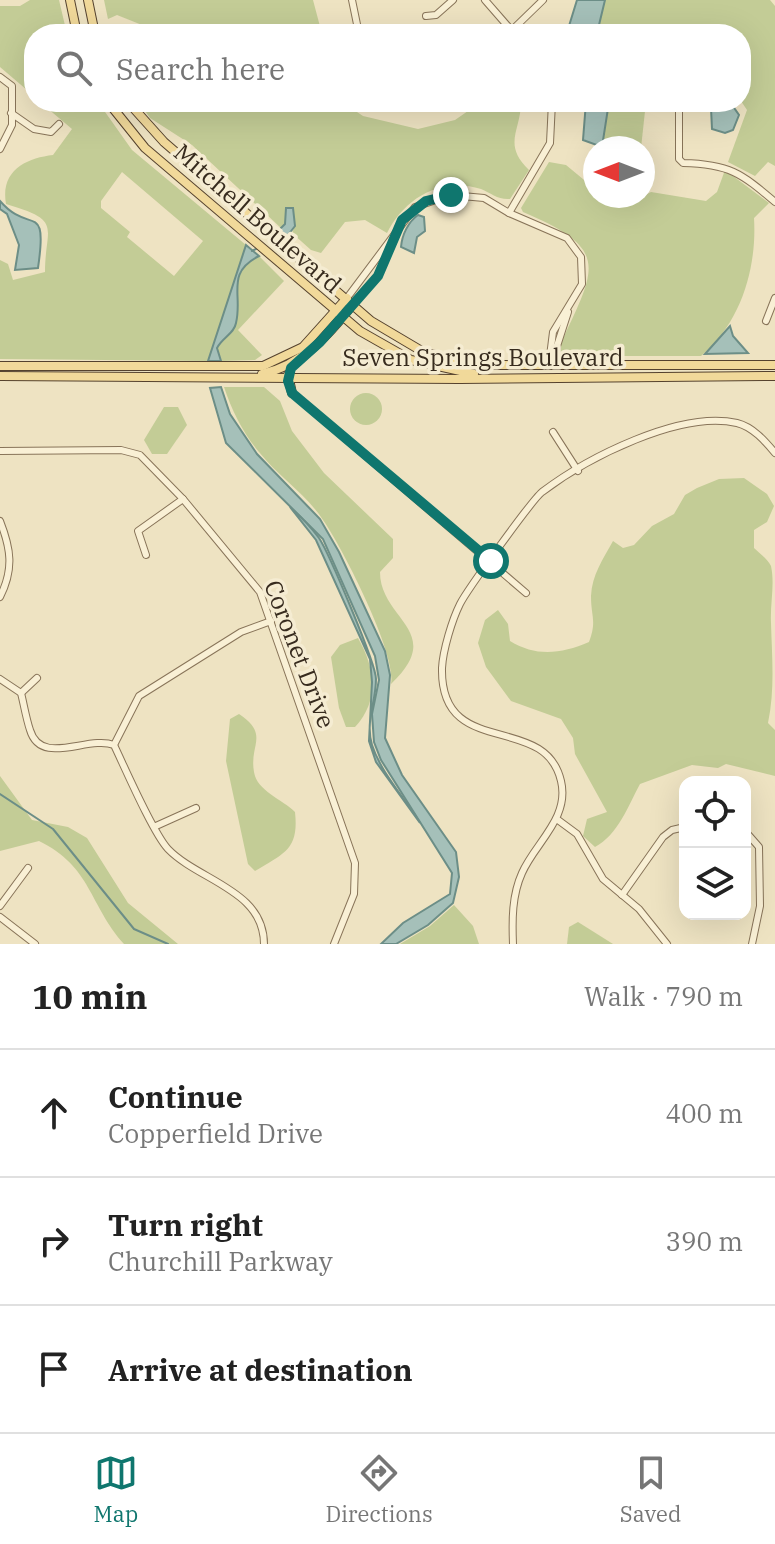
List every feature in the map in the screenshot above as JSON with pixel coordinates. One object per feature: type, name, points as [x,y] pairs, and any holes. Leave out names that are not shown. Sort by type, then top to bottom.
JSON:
[{"type":"main road","points":[[70,0],[75,24]]},
{"type":"main road","points":[[88,0],[93,24]]},
{"type":"main road","name":"Mitchell Boulevard","points":[[116,112],[130,132],[180,179],[339,314],[384,347],[437,368],[488,375],[582,377]]},
{"type":"main road","name":"Mitchell Boulevard","points":[[136,112],[149,128],[350,301]]},
{"type":"main road","points":[[180,179],[191,165]]},
{"type":"main road","points":[[292,393],[288,378],[297,360],[350,301]]},
{"type":"main road","name":"Seven Springs Boulevard","points":[[350,301],[390,334],[432,355],[483,365],[775,365]]},
{"type":"main road","name":"Seven Springs Boulevard","points":[[0,371],[231,372],[263,366],[294,354],[339,314]]},
{"type":"main road","points":[[249,377],[297,360]]},
{"type":"main road","name":"Seven Springs Boulevard","points":[[0,371],[13,366],[197,372]]},
{"type":"main road","name":"Seven Springs Boulevard","points":[[231,372],[271,378],[775,376]]},
{"type":"main road","points":[[271,378],[292,393]]},
{"type":"street","points":[[352,0],[357,24]]},
{"type":"street","points":[[426,16],[436,15],[453,0]]},
{"type":"street","points":[[485,0],[504,24]]},
{"type":"street","points":[[520,24],[543,0]]},
{"type":"street","points":[[0,77],[12,86],[12,125],[0,149]]},
{"type":"street","points":[[509,213],[550,143],[552,112]]},
{"type":"street","points":[[679,112],[679,159],[683,163],[721,165],[736,171],[775,202]]},
{"type":"street","points":[[11,113],[34,129],[51,132],[59,124]]},
{"type":"street","points":[[350,301],[378,276],[402,220],[426,201],[464,194],[484,198],[509,213],[567,238],[578,250],[583,275],[569,308],[553,332],[552,364]]},
{"type":"street","points":[[766,321],[775,298]]},
{"type":"street","points":[[292,393],[526,593]]},
{"type":"street","points":[[513,944],[512,911],[521,876],[558,820],[562,783],[552,761],[535,745],[474,729],[453,713],[444,692],[442,665],[460,604],[540,493],[647,433],[677,424],[738,423],[761,436],[775,453]]},
{"type":"street","points":[[553,432],[578,471]]},
{"type":"street","name":"Coronet Drive","points":[[0,451],[130,452],[149,461],[253,579],[271,621],[355,863],[354,894],[334,944]]},
{"type":"street","points":[[146,555],[138,531],[183,499]]},
{"type":"street","points":[[0,521],[11,551],[8,580],[0,597]]},
{"type":"street","points":[[114,745],[139,696],[241,632],[271,621]]},
{"type":"street","points":[[21,693],[37,678]]},
{"type":"street","points":[[0,679],[21,693],[30,733],[39,745],[48,750],[91,742],[114,745]]},
{"type":"street","points":[[114,745],[166,847],[243,898],[257,915],[264,944]]},
{"type":"street","points":[[156,826],[196,808]]},
{"type":"street","points":[[558,820],[577,834],[596,870],[667,944]]},
{"type":"street","points":[[622,895],[663,837],[679,828]]},
{"type":"street","points":[[751,838],[759,847],[760,906],[752,944]]},
{"type":"street","points":[[0,906],[28,868]]},
{"type":"street","points":[[0,917],[35,944]]},
{"type":"green space","points":[[30,0],[59,0],[65,24],[24,24],[24,87],[0,67],[0,6],[20,6]]},
{"type":"green space","points":[[104,0],[313,0],[319,24],[140,24],[117,15],[108,19]]},
{"type":"green space","points":[[605,0],[770,0],[775,6],[775,166],[768,162],[755,176],[728,162],[746,112],[751,112],[751,24],[599,24]]},
{"type":"green space","points":[[52,112],[105,112],[132,150],[246,245],[208,361],[0,359],[0,260],[8,264],[13,280],[45,272],[48,235],[44,221],[37,215],[6,204],[7,182],[11,174],[25,163],[53,155],[72,129]],"holes":[[[122,172],[203,241],[174,276],[127,237],[130,232],[101,208],[101,201]]]},
{"type":"green space","points":[[146,112],[357,112],[418,129],[455,120],[467,112],[520,112],[515,137],[516,152],[529,170],[510,199],[481,189],[452,186],[425,193],[404,210],[387,233],[365,220],[345,222],[321,253],[311,250],[292,233],[295,226],[285,224],[282,229],[192,145],[150,118]]},
{"type":"green space","points":[[607,112],[645,112],[642,136],[604,136]]},
{"type":"green space","points":[[549,162],[566,165],[583,179],[583,208],[655,208],[655,193],[706,201],[717,192],[725,170],[769,203],[754,218],[753,255],[737,310],[727,327],[701,356],[565,356],[561,352],[561,343],[588,277],[588,262],[583,249],[571,237],[523,212],[521,208]]},
{"type":"green space","points":[[259,256],[284,281],[238,330],[262,355],[255,360],[221,361],[217,348],[236,323],[239,277],[242,270]]},
{"type":"green space","points":[[224,387],[264,387],[280,401],[292,431],[324,473],[393,539],[393,558],[380,572],[383,588],[412,638],[413,651],[407,666],[391,684],[391,669],[377,626],[332,534],[316,511],[253,445],[238,421]]},
{"type":"green space","points":[[366,393],[377,398],[382,409],[377,420],[366,425],[355,420],[350,409],[355,398]]},
{"type":"green space","points":[[164,407],[178,407],[187,425],[167,454],[152,454],[144,440]]},
{"type":"green space","points":[[744,478],[767,494],[774,506],[767,522],[754,530],[754,548],[770,563],[772,573],[772,686],[768,723],[775,730],[775,776],[726,764],[718,768],[692,765],[640,784],[616,828],[595,847],[583,836],[587,819],[607,812],[575,754],[573,738],[561,719],[511,701],[486,667],[478,643],[485,620],[498,610],[508,624],[510,641],[529,650],[559,651],[589,642],[593,624],[593,581],[613,541],[623,548],[634,545],[652,526],[674,514],[685,495],[719,479]]},
{"type":"green space","points":[[358,638],[371,672],[371,695],[363,717],[355,727],[346,727],[339,708],[331,657],[340,645]]},
{"type":"green space","points":[[239,714],[256,734],[253,762],[256,779],[265,790],[295,812],[295,834],[288,849],[255,871],[248,864],[226,761],[230,719]]},
{"type":"green space","points":[[0,776],[32,820],[68,827],[87,838],[128,903],[178,944],[124,944],[80,875],[56,851],[39,841],[0,851]]},
{"type":"green space","points":[[454,905],[473,926],[479,944],[400,944],[430,926]]},
{"type":"green space","points":[[578,922],[613,944],[567,944],[569,927]]},
{"type":"water","points":[[577,0],[605,0],[599,24],[570,24]]},
{"type":"water","points":[[585,112],[607,112],[604,136],[583,136]]},
{"type":"water","points":[[711,112],[737,112],[739,115],[733,130],[725,133],[712,129]]},
{"type":"water","points":[[0,201],[38,226],[38,268],[15,270],[19,245],[7,214],[0,209]]},
{"type":"water","points":[[286,208],[293,208],[295,226],[288,235],[290,239],[279,230],[285,224]]},
{"type":"water","points":[[418,215],[424,217],[425,231],[417,237],[414,253],[401,247],[406,229]]},
{"type":"water","points":[[246,245],[259,256],[242,270],[239,277],[236,323],[217,348],[221,361],[208,361]]},
{"type":"water","points":[[730,326],[733,336],[748,353],[705,354]]},
{"type":"water","points":[[221,387],[230,414],[257,454],[320,519],[339,552],[385,651],[390,675],[385,738],[402,775],[456,852],[459,877],[453,903],[428,925],[396,944],[381,944],[403,923],[450,894],[452,873],[381,760],[374,742],[372,714],[379,680],[375,656],[323,539],[226,443],[210,388]]},
{"type":"water","points":[[290,507],[319,538],[368,653],[374,669],[376,679],[370,719],[370,659],[316,540]]},
{"type":"water","points":[[370,721],[370,737],[376,755],[420,823],[376,762],[369,741]]},
{"type":"waterway","points":[[280,236],[284,234]]},
{"type":"waterway","points":[[252,251],[256,249]]},
{"type":"waterway","points":[[0,794],[53,829],[134,929],[168,944]]},
{"type":"route","points":[[451,195],[426,201],[402,220],[378,276],[320,342],[297,360],[288,375],[288,387],[491,561]]}]
